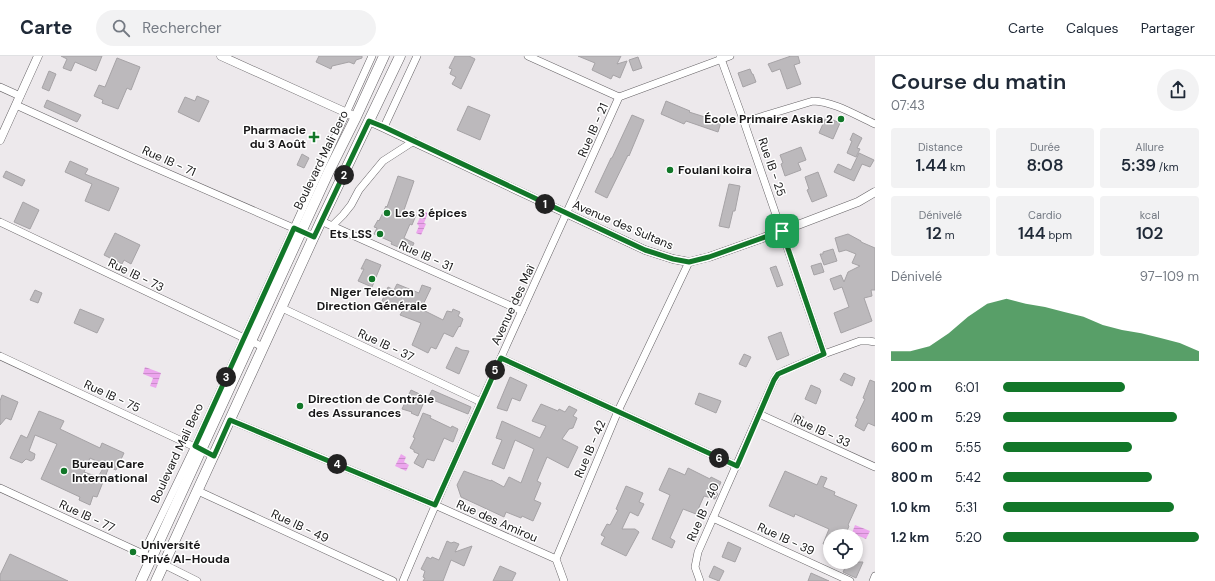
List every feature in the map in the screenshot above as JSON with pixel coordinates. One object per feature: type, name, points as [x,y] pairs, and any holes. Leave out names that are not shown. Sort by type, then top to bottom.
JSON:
[{"type":"main road","name":"Boulevard Mali Bero","points":[[141,581],[147,557],[298,230],[356,117],[384,56]]},
{"type":"main road","points":[[156,581],[314,237],[400,56]]},
{"type":"street","points":[[0,140],[38,56]]},
{"type":"street","points":[[222,56],[356,117]]},
{"type":"street","name":"Boulevard Mali Bero","points":[[298,230],[372,56]]},
{"type":"street","points":[[384,127],[417,56]]},
{"type":"street","points":[[528,56],[544,59],[620,97]]},
{"type":"street","name":"Rue IB - 21","points":[[567,214],[620,97],[720,58],[730,56]]},
{"type":"street","name":"Rue IB - 25","points":[[720,58],[744,122],[824,354]]},
{"type":"street","points":[[0,87],[20,96]]},
{"type":"street","points":[[744,122],[813,101],[822,101],[875,124]]},
{"type":"street","name":"Rue IB - 71","points":[[16,105],[314,237]]},
{"type":"street","name":"Avenue des Sultans","points":[[369,121],[645,250],[673,259],[689,262],[709,257],[782,231],[858,202],[875,192]]},
{"type":"street","points":[[332,226],[351,205],[359,190],[383,161],[414,141]]},
{"type":"street","name":"Avenue des Maï","points":[[403,581],[435,505],[522,310],[567,214]]},
{"type":"street","name":"Rue IB - 73","points":[[0,222],[263,347]]},
{"type":"street","name":"Rue IB - 31","points":[[321,222],[522,310]]},
{"type":"street","name":"Rue IB - 42","points":[[556,559],[618,411],[689,262]]},
{"type":"street","name":"Rue IB - 37","points":[[282,308],[481,402]]},
{"type":"street","name":"Rue IB - 40","points":[[700,581],[695,567],[698,552],[778,374],[824,354],[860,341],[869,340],[875,342]]},
{"type":"street","name":"Rue IB - 75","points":[[0,356],[214,456]]},
{"type":"street","points":[[501,358],[737,466]]},
{"type":"street","name":"Rue IB - 33","points":[[759,414],[875,467]]},
{"type":"street","name":"Rue des Amirou","points":[[230,420],[435,505],[556,559]]},
{"type":"street","name":"Rue IB - 77","points":[[0,488],[197,581]]},
{"type":"street","name":"Rue IB - 49","points":[[198,491],[393,581]]},
{"type":"street","name":"Rue IB - 39","points":[[713,518],[850,581]]},
{"type":"street","points":[[556,559],[564,581]]},
{"type":"street","points":[[873,581],[875,576]]},
{"type":"shaded area","points":[[423,211],[428,213],[424,223],[426,224],[421,235],[416,233],[419,226],[417,224]]},
{"type":"shaded area","points":[[145,367],[161,373],[156,388],[150,386],[153,378],[143,374]]},
{"type":"shaded area","points":[[401,454],[406,457],[404,462],[409,465],[406,471],[395,466]]},
{"type":"shaded area","points":[[855,525],[870,531],[866,539],[863,538],[863,529],[854,529]]},
{"type":"building","points":[[61,56],[102,56],[96,71],[75,62],[71,71],[63,68],[67,59]]},
{"type":"building","points":[[319,56],[362,56],[362,58],[356,60],[354,64],[349,62],[332,66],[331,69],[316,62]]},
{"type":"building","points":[[455,56],[469,56],[475,59],[461,89],[452,84],[456,77],[450,74],[452,69],[449,68]]},
{"type":"building","points":[[578,56],[621,56],[617,64],[627,61],[620,78],[613,75],[611,79],[592,70],[595,63]]},
{"type":"building","points":[[791,56],[798,56],[800,63],[794,65],[801,84],[787,89],[780,69],[772,72],[768,64]]},
{"type":"building","points":[[638,57],[642,68],[633,71],[629,60]]},
{"type":"building","points":[[117,58],[140,67],[131,90],[127,88],[118,109],[102,103],[103,100],[94,96],[99,85],[105,87]]},
{"type":"building","points":[[750,69],[756,82],[743,87],[738,73]]},
{"type":"building","points":[[49,71],[56,74],[49,91],[42,88]]},
{"type":"building","points":[[197,96],[209,101],[199,122],[178,112],[185,97],[195,101]]},
{"type":"building","points":[[47,100],[81,115],[77,122],[44,107]]},
{"type":"building","points":[[666,101],[690,111],[689,112],[721,122],[718,132],[686,121],[684,124],[661,114]]},
{"type":"building","points":[[468,106],[490,115],[480,140],[457,130]]},
{"type":"building","points":[[632,115],[644,120],[629,156],[628,155],[607,198],[595,192]]},
{"type":"building","points":[[826,117],[840,123],[833,139],[819,133]]},
{"type":"building","points":[[853,133],[862,138],[857,148],[860,149],[856,157],[847,153],[852,141],[850,140]]},
{"type":"building","points":[[801,147],[806,160],[798,163],[801,170],[785,176],[780,155]]},
{"type":"building","points":[[859,153],[874,160],[870,167],[862,164],[854,181],[834,172],[838,164],[851,170]]},
{"type":"building","points":[[302,154],[309,158],[304,168],[297,165]]},
{"type":"building","points":[[70,161],[88,169],[85,174],[119,188],[109,211],[85,201],[92,184],[65,172]]},
{"type":"building","points":[[6,171],[25,180],[22,186],[3,177]]},
{"type":"building","points":[[818,172],[827,196],[812,202],[807,190],[809,189],[805,177]]},
{"type":"building","points":[[398,176],[414,181],[404,210],[416,215],[404,238],[414,243],[410,252],[391,244],[392,242],[374,234],[377,228],[374,227],[378,220],[379,221],[386,206],[387,207]]},
{"type":"building","points":[[729,184],[740,186],[735,211],[733,211],[729,228],[719,226]]},
{"type":"building","points":[[23,202],[39,210],[30,229],[14,222]]},
{"type":"building","points":[[115,233],[140,245],[131,264],[124,260],[122,264],[104,255]]},
{"type":"building","points":[[848,234],[875,248],[875,290],[871,290],[872,296],[864,298],[872,321],[841,333],[834,313],[849,307],[842,287],[834,290],[830,279],[841,275],[844,282],[848,272],[860,266],[852,263],[856,254],[846,250],[839,252],[835,238]]},
{"type":"building","points":[[833,249],[837,261],[824,265],[820,254]]},
{"type":"building","points":[[366,259],[381,265],[372,287],[358,281],[364,269],[361,269]]},
{"type":"building","points":[[821,263],[824,272],[814,275],[811,266]]},
{"type":"building","points":[[776,266],[783,285],[777,287],[770,268]]},
{"type":"building","points":[[397,284],[419,293],[422,285],[431,288],[421,309],[443,320],[447,311],[452,312],[453,309],[460,312],[458,316],[463,319],[460,327],[459,326],[453,337],[444,333],[436,349],[431,347],[428,353],[412,345],[421,323],[400,315],[403,310],[382,301],[388,287],[394,290]]},
{"type":"building","points":[[35,290],[42,293],[38,303],[30,300]]},
{"type":"building","points":[[80,309],[104,319],[97,333],[74,323]]},
{"type":"building","points":[[781,332],[789,355],[777,360],[768,337]]},
{"type":"building","points":[[456,347],[469,351],[459,374],[446,368]]},
{"type":"building","points":[[744,354],[751,357],[746,367],[739,364]]},
{"type":"building","points":[[844,373],[855,378],[852,386],[840,380]]},
{"type":"building","points":[[510,377],[527,385],[520,401],[512,398],[507,411],[497,408]]},
{"type":"building","points":[[870,380],[875,382],[875,426],[868,423],[864,431],[855,426],[858,419],[856,418],[865,399],[863,398]]},
{"type":"building","points":[[811,385],[820,389],[821,391],[816,404],[805,399]]},
{"type":"building","points":[[411,390],[426,397],[418,416],[411,413],[412,412],[402,409]]},
{"type":"building","points":[[432,390],[471,407],[468,414],[428,398]]},
{"type":"building","points":[[699,393],[721,401],[716,413],[695,404]]},
{"type":"building","points":[[2,395],[18,402],[11,420],[6,418],[0,425],[0,401]]},
{"type":"building","points":[[541,404],[558,411],[559,409],[565,412],[569,406],[577,410],[573,416],[577,418],[573,428],[569,429],[562,439],[578,447],[568,468],[547,457],[537,481],[541,483],[534,500],[541,503],[533,521],[522,516],[521,518],[506,512],[504,517],[461,497],[457,485],[464,471],[491,480],[504,487],[509,477],[521,483],[534,449],[515,440],[504,469],[492,464],[502,440],[496,438],[502,421],[540,438],[546,426],[532,421]]},
{"type":"building","points":[[39,411],[64,421],[60,429],[100,448],[102,443],[124,453],[116,470],[109,467],[97,497],[93,496],[90,505],[79,500],[80,497],[41,479],[57,444],[35,435],[29,451],[35,454],[34,459],[31,461],[26,459],[22,463],[10,458],[21,435],[27,438]],"holes":[[[90,458],[105,465],[98,477],[84,472]]]},
{"type":"building","points":[[423,413],[451,428],[452,426],[458,429],[453,442],[444,438],[434,461],[427,459],[423,468],[414,463],[419,454],[410,448],[415,438],[413,437]]},
{"type":"building","points":[[795,413],[804,417],[800,426],[791,422]]},
{"type":"building","points":[[669,468],[685,475],[688,468],[710,479],[711,477],[721,482],[715,499],[704,496],[696,514],[683,509],[670,538],[675,541],[672,548],[652,539],[670,495],[659,490]]},
{"type":"building","points":[[785,471],[817,485],[821,476],[827,478],[823,487],[835,492],[834,495],[857,505],[848,525],[848,529],[829,529],[795,514],[794,517],[769,506]]},
{"type":"building","points":[[626,486],[643,493],[639,502],[644,504],[638,516],[630,512],[622,529],[635,529],[639,532],[626,556],[601,544],[605,537],[601,535],[607,524],[610,525],[618,510],[616,509]]},
{"type":"building","points":[[447,541],[459,544],[455,552],[472,546],[464,566],[451,560],[443,581],[423,581],[425,578],[423,577],[425,571],[421,569],[427,557],[431,559],[432,557],[439,560]]},
{"type":"building","points":[[728,542],[741,548],[735,562],[722,557]]},
{"type":"building","points":[[10,554],[68,581],[0,581],[0,575]]},
{"type":"building","points":[[500,566],[516,573],[512,581],[493,581]]},
{"type":"building","points":[[714,566],[724,571],[719,581],[709,577]]},
{"type":"building","points":[[844,569],[860,569],[856,578],[843,572]]},
{"type":"building","points":[[811,573],[829,581],[808,581]]},
{"type":"place","name":"École Primaire Askia 2","points":[[841,119]]},
{"type":"place","name":"Pharmacie du 3 Août","points":[[314,137]]},
{"type":"place","name":"Foulani koira","points":[[670,170]]},
{"type":"place","name":"Les 3 épices","points":[[387,213]]},
{"type":"place","name":"Ets LSS","points":[[380,234]]},
{"type":"place","name":"Niger Telecom Direction Générale","points":[[372,279]]},
{"type":"place","name":"Direction de Contrôle des Assurances","points":[[300,406]]},
{"type":"place","name":"Bureau Care International","points":[[64,471]]},
{"type":"place","name":"Université Privé Al-Houda","points":[[133,552]]},
{"type":"route","points":[[369,121],[645,250],[673,259],[689,262],[709,257],[782,231],[824,354],[778,374],[774,380],[737,466],[501,358],[435,505],[230,420],[214,456],[195,446],[294,228],[314,237],[369,121]]}]
